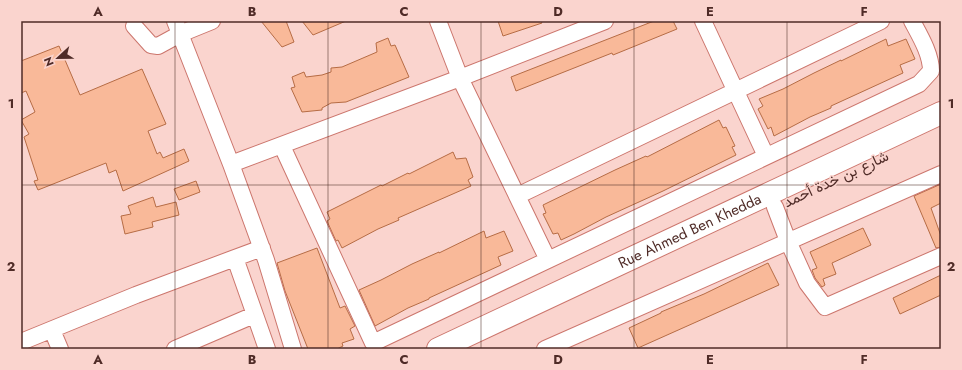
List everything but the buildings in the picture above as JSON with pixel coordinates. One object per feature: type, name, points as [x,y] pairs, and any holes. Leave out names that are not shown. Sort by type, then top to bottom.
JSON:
[{"type":"main road","name":"Rue Ahmed Ben Khedda","points":[[438,349],[941,113]]},
{"type":"main road","name":"شارع بن خدة أحمد","points":[[470,349],[611,282],[941,130]]},
{"type":"street","points":[[136,23],[151,44],[158,46],[177,27],[212,21]]},
{"type":"street","points":[[438,21],[460,78],[548,260]]},
{"type":"street","points":[[231,164],[460,78],[605,21]]},
{"type":"street","points":[[703,21],[766,156]]},
{"type":"street","points":[[517,196],[881,21]]},
{"type":"street","points":[[282,146],[373,343],[919,84],[931,71],[931,63],[912,21]]},
{"type":"street","points":[[177,27],[231,164],[262,248],[293,349]]},
{"type":"street","points":[[545,349],[941,174]]},
{"type":"street","points":[[775,207],[788,241],[807,283],[825,307],[941,256]]},
{"type":"street","points":[[21,342],[136,295],[262,248]]},
{"type":"street","points":[[235,258],[267,349]]},
{"type":"street","points":[[175,349],[254,315]]},
{"type":"street","points":[[52,330],[60,349]]}]
